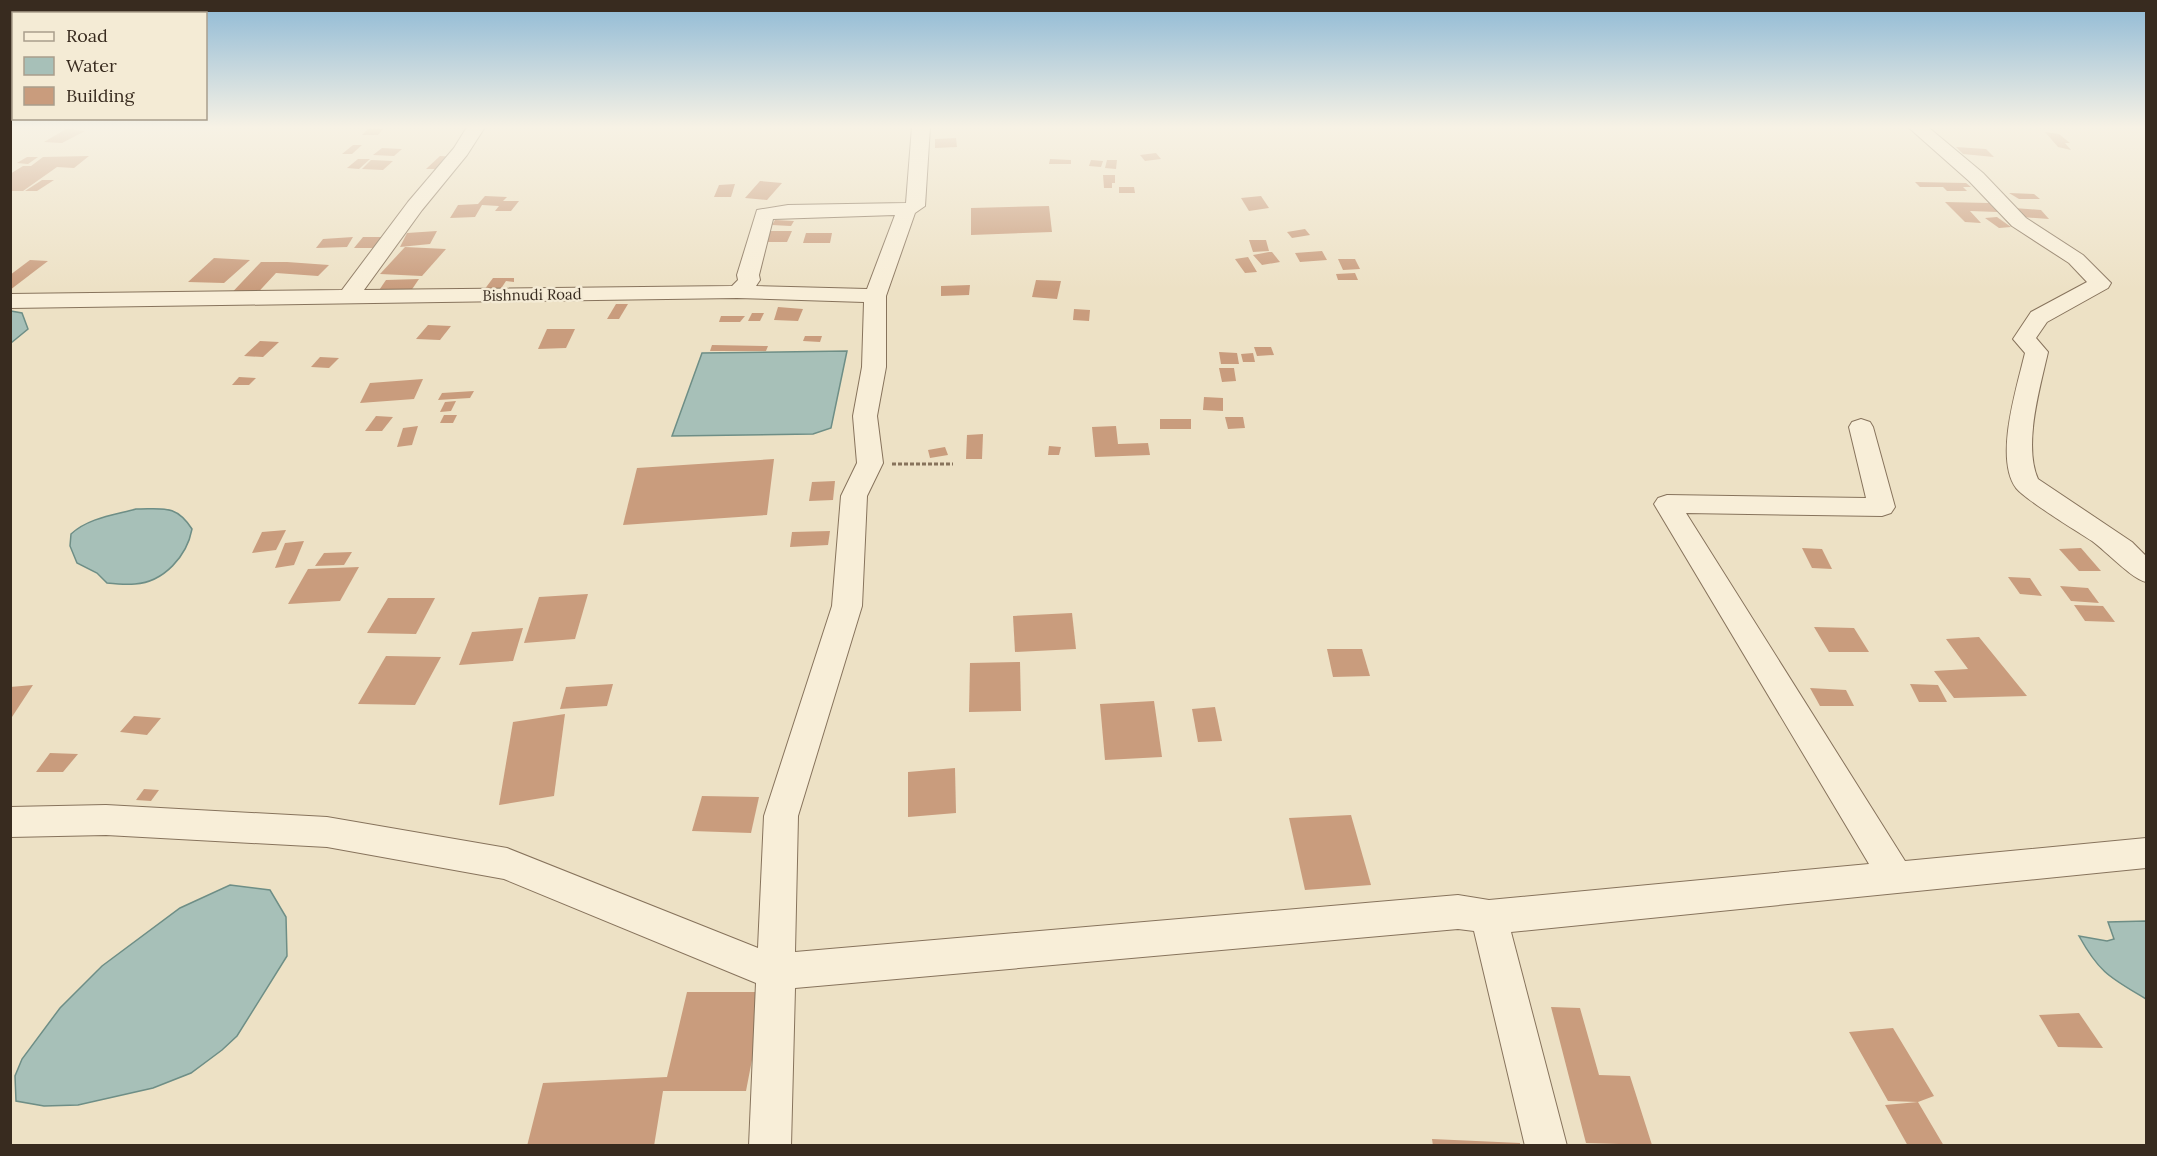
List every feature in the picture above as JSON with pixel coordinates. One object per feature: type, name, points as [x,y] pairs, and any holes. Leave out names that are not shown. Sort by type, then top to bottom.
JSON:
[{"type":"street","points":[[348,297],[415,206],[436,181]]},
{"type":"street","points":[[737,292],[745,287],[749,280],[747,275],[764,214],[788,210],[907,209],[915,206],[917,181]]},
{"type":"street","points":[[1980,181],[2019,222],[2076,259],[2100,283],[2039,317],[2024,339],[2037,352],[2024,406],[2019,465],[2027,484],[2122,549],[2146,572]]},
{"type":"street","points":[[770,1146],[781,816],[847,606],[854,496],[870,464],[865,416],[874,367],[875,296],[907,209]]},
{"type":"street","name":"Bishnudi Road","points":[[10,301],[737,292],[875,296]]},
{"type":"street","points":[[1861,427],[1882,507],[1667,504],[1896,878]]},
{"type":"street","points":[[10,822],[106,819],[327,832],[507,864],[774,972],[1458,912],[1489,917],[2146,853]]},
{"type":"street","points":[[1489,917],[1546,1146]]},
{"type":"path","points":[[870,464],[953,464]]},
{"type":"water","points":[[11,311],[22,313],[28,329],[11,343]]},
{"type":"water","points":[[847,351],[831,428],[813,434],[672,436],[702,353]]},
{"type":"water","points":[[136,509],[161,509],[174,512],[180,515],[192,529],[185,549],[172,566],[146,582],[125,584],[107,583],[97,573],[77,563],[70,546],[71,534],[85,524]]},
{"type":"water","points":[[230,885],[270,890],[286,917],[287,956],[237,1036],[191,1073],[153,1088],[78,1105],[44,1106],[16,1101],[15,1076],[22,1059],[60,1008],[102,966],[180,908]]},
{"type":"water","points":[[2146,921],[2146,999],[2107,974],[2093,959],[2079,936],[2107,941],[2114,939],[2108,922]]},
{"type":"building","points":[[10,181],[37,181],[23,191],[10,191]]},
{"type":"building","points":[[41,181],[53,181],[37,191],[25,191]]},
{"type":"building","points":[[760,181],[782,183],[767,200],[745,198]]},
{"type":"building","points":[[1103,181],[1115,181],[1112,183],[1112,188],[1104,188]]},
{"type":"building","points":[[1915,182],[1966,183],[1971,187],[1963,187],[1967,191],[1947,191],[1943,187],[1920,187]]},
{"type":"building","points":[[735,184],[731,197],[714,197],[719,185]]},
{"type":"building","points":[[1119,187],[1134,187],[1135,193],[1119,193]]},
{"type":"building","points":[[2009,193],[2034,194],[2040,199],[2019,199]]},
{"type":"building","points":[[485,196],[507,197],[503,201],[519,201],[511,211],[495,211],[499,206],[482,205],[475,217],[450,218],[458,205],[478,204]]},
{"type":"building","points":[[1261,196],[1269,208],[1249,211],[1241,198]]},
{"type":"building","points":[[1945,202],[1989,203],[1998,212],[1970,211],[1981,223],[1965,222]]},
{"type":"building","points":[[1049,206],[1052,232],[971,235],[971,208]]},
{"type":"building","points":[[2014,208],[2041,210],[2049,219],[2022,217]]},
{"type":"building","points":[[1997,217],[2011,227],[1999,228],[1985,218]]},
{"type":"building","points":[[775,220],[794,221],[791,226],[772,225]]},
{"type":"building","points":[[1305,229],[1310,235],[1292,238],[1287,232]]},
{"type":"building","points":[[437,231],[430,244],[400,247],[407,233]]},
{"type":"building","points":[[764,231],[792,231],[787,242],[759,242]]},
{"type":"building","points":[[806,233],[832,233],[830,243],[803,243]]},
{"type":"building","points":[[353,237],[347,247],[316,248],[323,239]]},
{"type":"building","points":[[363,237],[388,237],[379,248],[354,248]]},
{"type":"building","points":[[1249,240],[1266,240],[1269,251],[1253,252]]},
{"type":"building","points":[[405,247],[446,249],[422,276],[380,274]]},
{"type":"building","points":[[1322,251],[1327,260],[1300,262],[1295,253]]},
{"type":"building","points":[[1272,252],[1280,262],[1262,265],[1253,255]]},
{"type":"building","points":[[1248,257],[1257,272],[1245,273],[1235,259]]},
{"type":"building","points":[[214,258],[250,260],[224,283],[188,282]]},
{"type":"building","points":[[1338,259],[1355,259],[1360,269],[1343,270]]},
{"type":"building","points":[[30,260],[48,261],[10,290],[10,275]]},
{"type":"building","points":[[261,262],[329,265],[318,276],[276,273],[249,302],[223,302]]},
{"type":"building","points":[[1355,273],[1358,280],[1338,280],[1336,274]]},
{"type":"building","points":[[493,278],[514,278],[514,282],[506,281],[500,290],[484,290]]},
{"type":"building","points":[[419,279],[404,301],[371,302],[386,280]]},
{"type":"building","points":[[1036,280],[1061,281],[1057,299],[1032,297]]},
{"type":"building","points":[[970,285],[969,295],[941,296],[941,286]]},
{"type":"building","points":[[616,304],[628,304],[619,319],[607,319]]},
{"type":"building","points":[[778,307],[803,309],[798,321],[774,320]]},
{"type":"building","points":[[1074,309],[1090,310],[1089,321],[1073,320]]},
{"type":"building","points":[[752,313],[764,313],[760,321],[748,321]]},
{"type":"building","points":[[721,316],[745,316],[740,322],[719,322]]},
{"type":"building","points":[[428,325],[451,326],[440,340],[416,339]]},
{"type":"building","points":[[547,329],[575,329],[566,348],[538,349]]},
{"type":"building","points":[[805,336],[822,336],[820,342],[803,341]]},
{"type":"building","points":[[260,341],[279,342],[263,357],[244,356]]},
{"type":"building","points":[[712,345],[768,346],[766,351],[710,351]]},
{"type":"building","points":[[1254,347],[1271,347],[1274,355],[1257,356]]},
{"type":"building","points":[[1219,352],[1237,353],[1239,364],[1221,364]]},
{"type":"building","points":[[1253,353],[1255,362],[1243,362],[1241,354]]},
{"type":"building","points":[[320,357],[339,358],[329,368],[311,367]]},
{"type":"building","points":[[1219,368],[1234,368],[1236,381],[1222,382]]},
{"type":"building","points":[[239,377],[256,378],[249,385],[232,385]]},
{"type":"building","points":[[423,379],[414,399],[360,403],[370,383]]},
{"type":"building","points":[[474,391],[470,398],[438,400],[442,393]]},
{"type":"building","points":[[1204,397],[1223,398],[1223,411],[1203,410]]},
{"type":"building","points":[[456,401],[451,411],[440,412],[445,402]]},
{"type":"building","points":[[444,415],[457,415],[453,423],[440,423]]},
{"type":"building","points":[[376,416],[393,417],[382,431],[365,431]]},
{"type":"building","points":[[1225,417],[1243,417],[1245,428],[1228,429]]},
{"type":"building","points":[[1160,419],[1191,419],[1191,429],[1160,429]]},
{"type":"building","points":[[418,426],[412,445],[397,447],[403,428]]},
{"type":"building","points":[[1116,426],[1118,444],[1148,443],[1150,455],[1095,457],[1092,427]]},
{"type":"building","points":[[983,434],[982,459],[966,459],[967,435]]},
{"type":"building","points":[[1049,446],[1061,447],[1059,455],[1048,455]]},
{"type":"building","points":[[945,447],[948,455],[930,458],[928,450]]},
{"type":"building","points":[[774,459],[767,515],[623,525],[637,468]]},
{"type":"building","points":[[835,481],[833,500],[809,501],[812,482]]},
{"type":"building","points":[[286,530],[276,550],[252,553],[262,532]]},
{"type":"building","points":[[830,531],[828,545],[790,547],[792,532]]},
{"type":"building","points":[[304,541],[294,565],[275,568],[285,543]]},
{"type":"building","points":[[1802,548],[1822,549],[1832,569],[1812,568]]},
{"type":"building","points":[[2081,548],[2101,571],[2079,571],[2059,549]]},
{"type":"building","points":[[352,552],[344,565],[315,566],[324,553]]},
{"type":"building","points":[[359,567],[340,601],[288,604],[308,569]]},
{"type":"building","points":[[2008,577],[2030,578],[2042,596],[2020,594]]},
{"type":"building","points":[[2060,586],[2088,588],[2099,603],[2071,601]]},
{"type":"building","points":[[588,594],[575,639],[524,643],[539,597]]},
{"type":"building","points":[[388,598],[435,598],[416,634],[367,633]]},
{"type":"building","points":[[2074,605],[2103,606],[2115,622],[2085,621]]},
{"type":"building","points":[[1072,613],[1076,649],[1015,652],[1013,616]]},
{"type":"building","points":[[1814,627],[1854,628],[1869,652],[1829,652]]},
{"type":"building","points":[[523,628],[513,661],[459,665],[472,632]]},
{"type":"building","points":[[1979,637],[2027,696],[1954,698],[1934,671],[1968,669],[1946,639]]},
{"type":"building","points":[[1327,649],[1362,649],[1370,676],[1333,677]]},
{"type":"building","points":[[386,656],[441,657],[415,705],[358,704]]},
{"type":"building","points":[[1020,662],[1021,711],[969,712],[970,663]]},
{"type":"building","points":[[613,684],[607,706],[560,709],[566,687]]},
{"type":"building","points":[[1910,684],[1938,685],[1947,702],[1919,702]]},
{"type":"building","points":[[33,685],[10,720],[10,687]]},
{"type":"building","points":[[1810,688],[1846,690],[1854,706],[1820,706]]},
{"type":"building","points":[[1154,701],[1162,757],[1105,760],[1100,704]]},
{"type":"building","points":[[1215,707],[1222,741],[1198,742],[1192,709]]},
{"type":"building","points":[[565,714],[554,796],[499,805],[513,722]]},
{"type":"building","points":[[134,716],[161,718],[147,735],[120,732]]},
{"type":"building","points":[[50,753],[78,754],[63,772],[36,772]]},
{"type":"building","points":[[955,768],[956,813],[908,817],[908,772]]},
{"type":"building","points":[[144,789],[159,790],[151,801],[136,800]]},
{"type":"building","points":[[702,796],[759,797],[751,833],[692,831]]},
{"type":"building","points":[[1351,815],[1371,885],[1305,890],[1289,818]]},
{"type":"building","points":[[687,992],[765,992],[746,1091],[663,1091],[654,1146],[527,1146],[543,1083],[667,1077]]},
{"type":"building","points":[[1551,1007],[1580,1008],[1599,1075],[1630,1076],[1652,1145],[1586,1143]]},
{"type":"building","points":[[2079,1013],[2103,1048],[2058,1047],[2039,1015]]},
{"type":"building","points":[[1893,1028],[1934,1096],[1918,1102],[1888,1101],[1849,1032]]},
{"type":"building","points":[[1918,1102],[1944,1146],[1908,1146],[1885,1105]]},
{"type":"building","points":[[1432,1139],[1520,1143],[1520,1146],[1433,1146]]}]
